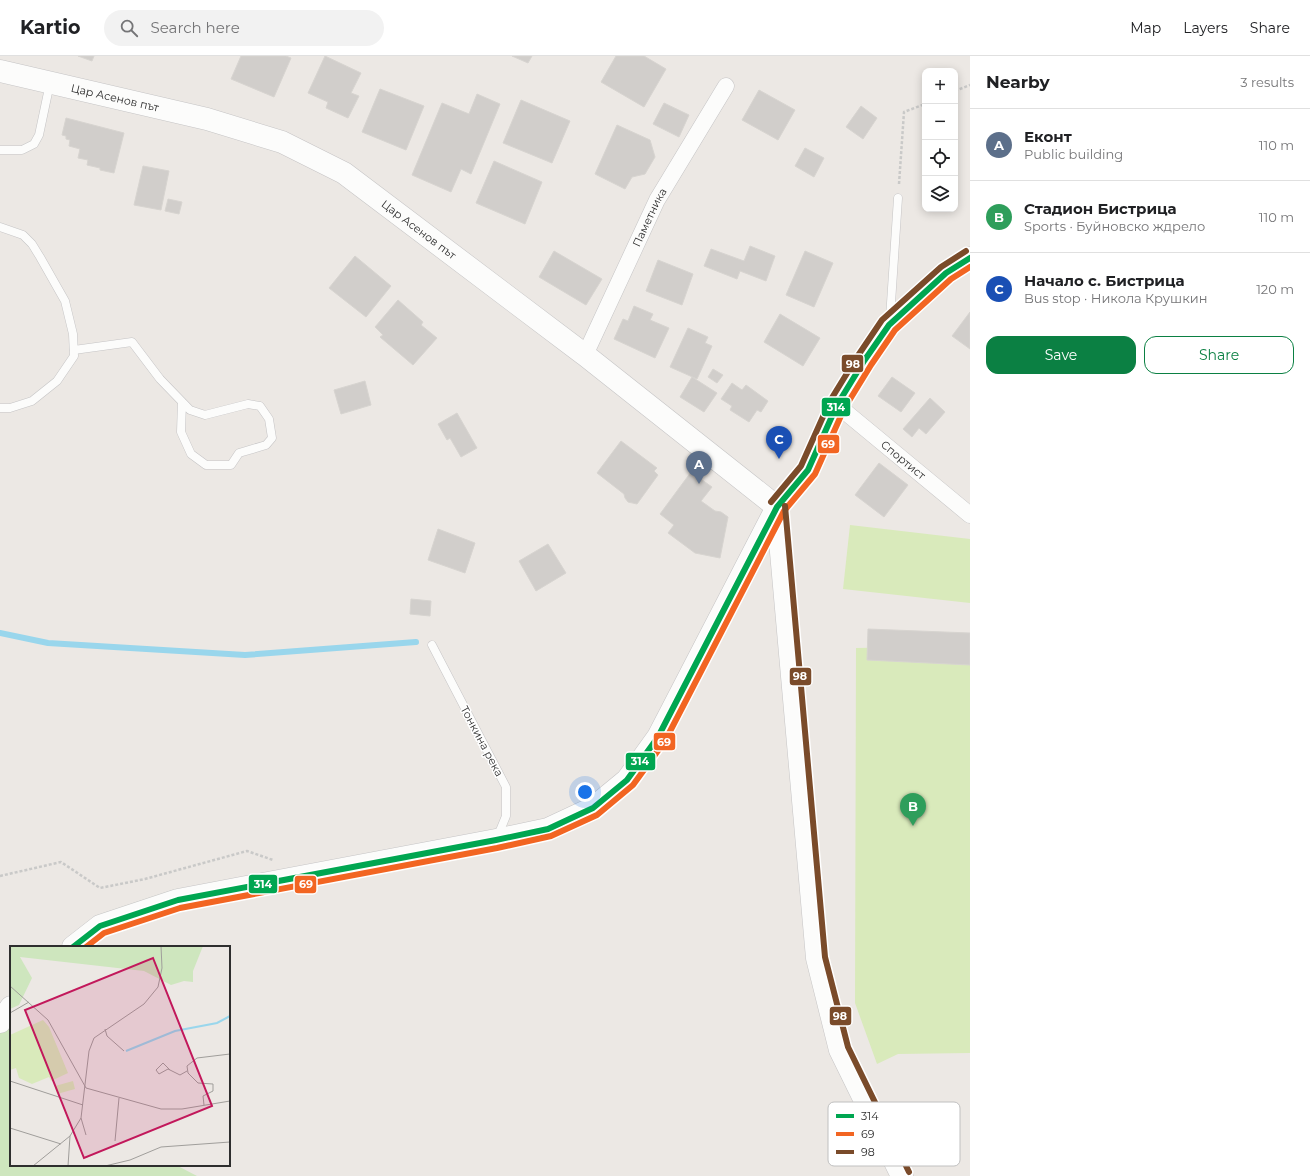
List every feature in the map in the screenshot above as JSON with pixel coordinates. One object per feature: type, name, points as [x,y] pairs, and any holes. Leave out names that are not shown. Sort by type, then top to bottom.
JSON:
[{"type":"street","name":"Цар Асенов път","points":[[0,70],[207,119],[282,142],[344,173],[584,356],[777,507]]},
{"type":"street","name":"Паметника","points":[[584,356],[657,200],[726,86]]},
{"type":"street","points":[[74,946],[100,926],[178,900],[496,840],[548,828],[594,808],[627,780],[658,737],[777,507],[808,470],[838,405],[864,361],[889,325],[946,273],[970,258]]},
{"type":"street","name":"Спортист","points":[[838,405],[970,515]]},
{"type":"street","points":[[777,507],[817,958],[840,1050],[866,1102]]},
{"type":"street","points":[[0,1022],[10,1009]]},
{"type":"street","points":[[897,1166],[902,1176]]},
{"type":"lane","points":[[0,150],[22,150],[34,144],[39,135],[50,82]]},
{"type":"lane","points":[[889,325],[898,198]]},
{"type":"lane","points":[[0,227],[23,235],[32,244],[40,257],[65,301],[73,334],[74,350],[74,356],[57,381],[32,401],[10,408],[0,408]]},
{"type":"lane","points":[[74,350],[132,342],[160,380],[182,402],[190,410],[205,415],[248,404],[260,406],[269,419],[272,438],[266,445],[239,454],[231,465],[206,465],[191,454],[181,432],[182,402]]},
{"type":"lane","name":"Тонкина река","points":[[432,645],[506,787],[506,816],[496,840]]},
{"type":"path","points":[[958,90],[970,85]]},
{"type":"path","points":[[898,198],[904,112],[922,105]]},
{"type":"path","points":[[0,876],[61,862],[100,888],[145,880],[247,851],[275,860]]},
{"type":"green space","points":[[850,525],[970,539],[970,603],[843,589]]},
{"type":"green space","points":[[970,646],[970,1053],[898,1054],[877,1064],[855,1003],[856,648]]},
{"type":"green space","points":[[0,1008],[10,1020],[10,1166],[178,1166],[197,1176],[0,1176]]},
{"type":"building","points":[[78,56],[94,56],[92,61]]},
{"type":"building","points":[[241,56],[286,56],[291,58],[274,97],[231,79]]},
{"type":"building","points":[[325,56],[361,73],[351,93],[359,96],[348,118],[326,108],[328,102],[308,93]]},
{"type":"building","points":[[512,56],[532,56],[528,63]]},
{"type":"building","points":[[616,56],[644,56],[666,69],[644,107],[601,82]]},
{"type":"building","points":[[380,89],[424,106],[406,150],[362,132]]},
{"type":"building","points":[[759,90],[795,110],[778,140],[742,120]]},
{"type":"building","points":[[477,94],[500,104],[471,174],[461,169],[451,192],[412,175],[442,103],[469,114]]},
{"type":"building","points":[[521,100],[570,121],[552,163],[503,143]]},
{"type":"building","points":[[664,103],[689,115],[679,137],[653,124]]},
{"type":"building","points":[[861,106],[877,118],[863,139],[846,127]]},
{"type":"building","points":[[66,118],[124,133],[114,173],[87,165],[88,160],[78,158],[80,149],[69,146],[70,140],[66,139],[66,136],[62,135]]},
{"type":"building","points":[[617,125],[650,140],[655,157],[645,174],[632,177],[625,189],[595,174]]},
{"type":"building","points":[[805,148],[824,158],[814,177],[795,166]]},
{"type":"building","points":[[494,161],[542,182],[525,224],[476,203]]},
{"type":"building","points":[[143,166],[169,171],[161,210],[134,205]]},
{"type":"building","points":[[168,199],[182,202],[179,214],[165,211]]},
{"type":"building","points":[[750,246],[775,256],[766,281],[740,271],[737,279],[704,266],[711,249],[744,261]]},
{"type":"building","points":[[554,251],[602,279],[586,305],[539,277]]},
{"type":"building","points":[[805,251],[833,263],[814,307],[786,295]]},
{"type":"building","points":[[355,256],[391,286],[366,317],[329,288]]},
{"type":"building","points":[[658,260],[693,274],[682,305],[646,291]]},
{"type":"building","points":[[398,300],[423,322],[421,325],[437,338],[413,365],[380,337],[383,335],[375,327]]},
{"type":"building","points":[[634,306],[653,314],[650,320],[669,328],[655,358],[614,339],[623,319],[628,321]]},
{"type":"building","points":[[970,312],[970,349],[952,336]]},
{"type":"building","points":[[780,314],[820,338],[803,366],[764,342]]},
{"type":"building","points":[[688,328],[708,337],[705,343],[712,346],[697,379],[670,367]]},
{"type":"building","points":[[713,369],[723,375],[717,383],[708,377]]},
{"type":"building","points":[[692,377],[717,393],[704,412],[680,397]]},
{"type":"building","points":[[892,377],[915,393],[901,412],[878,396]]},
{"type":"building","points":[[365,381],[371,405],[341,414],[334,390]]},
{"type":"building","points":[[732,383],[742,390],[746,385],[768,401],[761,412],[757,410],[749,422],[730,410],[732,406],[721,399]]},
{"type":"building","points":[[930,398],[945,412],[926,434],[919,428],[912,437],[903,429]]},
{"type":"building","points":[[457,413],[477,448],[461,457],[450,438],[447,440],[438,424]]},
{"type":"building","points":[[621,441],[657,468],[654,471],[658,475],[637,504],[628,502],[624,494],[597,473]]},
{"type":"building","points":[[879,463],[908,485],[884,517],[855,495]]},
{"type":"building","points":[[691,472],[712,487],[701,501],[715,511],[721,512],[728,517],[720,558],[695,553],[668,533],[674,525],[660,514]]},
{"type":"building","points":[[438,529],[475,543],[465,573],[428,560]]},
{"type":"building","points":[[548,544],[566,573],[536,591],[519,561]]},
{"type":"building","points":[[411,599],[431,601],[430,616],[410,614]]},
{"type":"building","points":[[868,629],[970,633],[970,665],[867,660]]},
{"type":"waterway","points":[[0,633],[48,643],[245,655],[416,642]]},
{"type":"transit line","name":"98","points":[[771,502],[801,466],[830,401],[882,320],[941,267],[966,251]]},
{"type":"transit line","name":"314","points":[[74,946],[100,926],[178,900],[548,829],[593,808],[627,780],[658,737],[777,507],[808,470],[837,405],[864,361],[889,325],[946,273],[970,258]]},
{"type":"transit line","name":"69","points":[[87,946],[104,933],[180,908],[497,848],[551,836],[597,815],[633,785],[665,741],[784,511],[815,474],[844,409],[871,365],[895,330],[951,279],[970,267]]},
{"type":"transit line","name":"98","points":[[785,506],[825,957],[848,1047],[875,1102]]},
{"type":"transit line","name":"98","points":[[906,1166],[909,1172]]},
{"type":"place","name":"Начало с. Бистрица","points":[[779,459]]},
{"type":"place","name":"Еконт","points":[[699,484]]},
{"type":"place","name":"Стадион Бистрица","points":[[913,826]]}]
